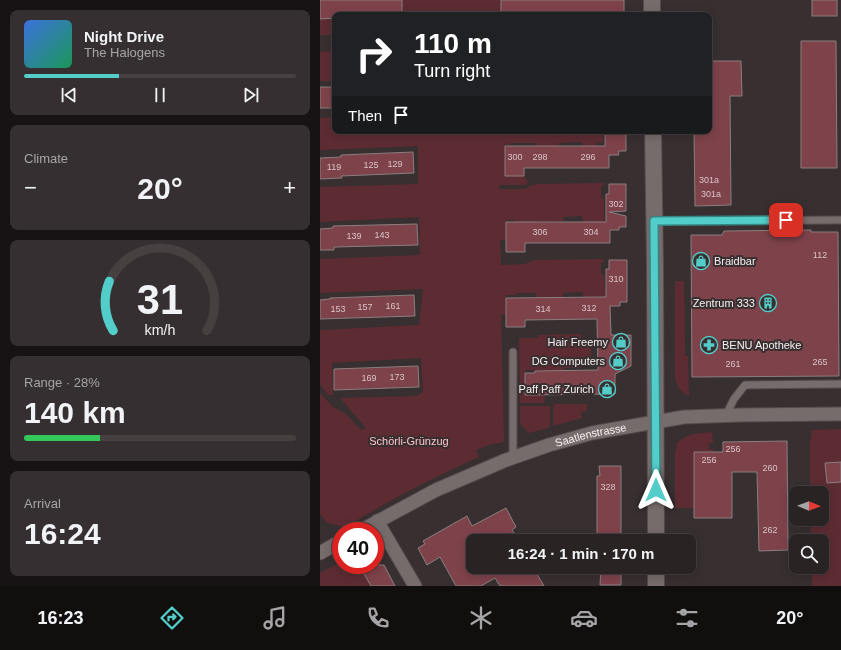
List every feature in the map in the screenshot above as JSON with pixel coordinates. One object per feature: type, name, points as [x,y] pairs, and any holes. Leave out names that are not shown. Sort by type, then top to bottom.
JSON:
[{"type":"street","points":[[652,0],[652,12]]},
{"type":"street","points":[[653,134],[656,534]]},
{"type":"street","name":"Saatlenstrasse","points":[[377,521],[436,490],[513,458],[549,445],[592,433],[684,417],[841,414]]},
{"type":"street","points":[[377,521],[415,586]]},
{"type":"street","points":[[321,550],[332,545]]},
{"type":"street","points":[[656,574],[656,586]]},
{"type":"lane","points":[[654,221],[841,220]]},
{"type":"lane","points":[[513,352],[513,458]]},
{"type":"lane","points":[[726,415],[734,399],[745,385],[841,384]]},
{"type":"green space","points":[[402,0],[501,0],[501,12],[402,12]]},
{"type":"green space","points":[[332,18],[332,35],[320,35],[320,19]]},
{"type":"green space","points":[[332,51],[332,81],[320,81],[320,52]]},
{"type":"green space","name":"Schörli-Grünzug","points":[[332,117],[332,134],[603,134],[603,143],[597,142],[597,146],[583,146],[582,142],[559,143],[559,146],[536,146],[535,143],[505,144],[505,176],[524,176],[528,182],[525,185],[499,185],[499,189],[525,189],[537,184],[604,183],[604,186],[601,186],[601,198],[604,198],[604,222],[583,222],[582,216],[563,217],[563,221],[515,222],[514,220],[506,220],[506,240],[500,240],[501,265],[525,264],[534,260],[604,259],[604,262],[601,262],[601,274],[604,274],[605,297],[583,297],[583,292],[563,293],[563,297],[536,297],[536,293],[516,293],[516,298],[515,295],[506,295],[506,314],[501,315],[504,442],[489,445],[476,450],[479,457],[410,490],[355,522],[332,522],[332,524],[326,522],[320,514],[320,393],[333,407],[347,415],[361,430],[366,428],[340,398],[417,396],[423,392],[421,358],[332,363],[333,395],[328,395],[320,384],[320,330],[419,325],[423,289],[320,293],[320,259],[420,255],[419,217],[320,222],[320,187],[418,184],[418,146],[320,150],[320,118]]},
{"type":"green space","points":[[675,281],[684,281],[685,356],[688,356],[689,396],[680,389],[675,379]]},
{"type":"green space","points":[[581,334],[581,341],[591,341],[591,362],[581,362],[581,368],[564,368],[564,371],[525,370],[525,395],[545,395],[544,403],[520,403],[519,338],[538,338],[538,335]]},
{"type":"green space","points":[[555,404],[587,404],[587,411],[581,412],[582,418],[553,426],[553,407]]},
{"type":"green space","points":[[520,406],[549,406],[550,426],[548,428],[529,433],[520,424]]},
{"type":"green space","points":[[841,429],[841,586],[812,586],[812,574],[829,574],[829,534],[811,534],[810,526],[829,526],[829,486],[810,486],[810,444],[812,430]]},
{"type":"green space","points":[[712,432],[713,443],[709,443],[709,449],[713,449],[713,452],[694,452],[694,508],[675,508],[675,453],[677,443],[690,435]]},
{"type":"green space","points":[[332,567],[332,574],[364,574],[371,586],[320,586],[320,573]]},
{"type":"building","points":[[320,0],[402,0],[402,12],[332,12],[332,18],[320,19]]},
{"type":"building","points":[[501,0],[624,0],[624,12],[501,12]]},
{"type":"building","points":[[812,0],[837,0],[837,16],[812,16]]},
{"type":"building","points":[[801,41],[836,41],[837,168],[801,168]]},
{"type":"building","points":[[712,61],[741,61],[742,96],[730,96],[731,205],[695,206],[694,134],[712,134]]},
{"type":"building","points":[[320,87],[332,87],[332,108],[320,108]]},
{"type":"building","points":[[605,134],[626,134],[626,151],[618,151],[619,155],[609,155],[609,168],[524,168],[524,176],[505,176],[505,146],[605,146]]},
{"type":"building","points":[[413,152],[414,173],[341,176],[342,178],[320,179],[320,158],[341,157],[341,155]]},
{"type":"building","points":[[609,184],[626,184],[626,211],[609,212],[626,216],[626,227],[619,227],[619,230],[610,230],[610,243],[525,243],[525,252],[506,252],[506,222],[606,222],[606,194],[609,194]]},
{"type":"building","points":[[417,224],[418,245],[334,247],[334,250],[320,250],[320,229],[333,228],[333,226]]},
{"type":"building","name":"Zentrum 333","points":[[811,230],[811,232],[838,232],[839,376],[692,377],[691,235],[722,235],[724,231]]},
{"type":"building","points":[[609,260],[627,260],[627,302],[620,302],[620,306],[610,306],[611,335],[631,335],[631,366],[615,374],[615,394],[525,395],[525,373],[535,373],[535,371],[598,370],[597,319],[525,320],[525,327],[506,327],[506,298],[606,297],[606,269],[609,269]]},
{"type":"building","points":[[414,295],[415,316],[320,319],[320,300],[330,298]]},
{"type":"building","points":[[418,366],[419,387],[334,390],[334,369]]},
{"type":"building","points":[[787,441],[788,550],[759,551],[757,472],[732,472],[732,518],[694,518],[694,452],[723,452],[723,442]]},
{"type":"building","points":[[841,462],[841,482],[827,483],[825,463]]},
{"type":"building","points":[[599,466],[621,466],[621,534],[597,534],[597,476],[600,476]]},
{"type":"building","points":[[506,508],[516,527],[512,530],[515,534],[466,534],[466,574],[537,574],[544,586],[500,586],[495,578],[481,586],[456,586],[440,557],[427,565],[418,548],[425,544],[423,541],[467,516],[472,526]]},
{"type":"building","points":[[384,565],[395,586],[371,586],[364,574],[384,574]]},
{"type":"building","points":[[601,574],[621,574],[621,585],[600,585]]},
{"type":"place","name":"Braidbar","points":[[701,261]]},
{"type":"place","name":"Zentrum 333","points":[[768,303]]},
{"type":"place","name":"Hair Freemy","points":[[621,342]]},
{"type":"place","name":"BENU Apotheke","points":[[709,345]]},
{"type":"place","name":"DG Computers","points":[[618,361]]},
{"type":"place","name":"Paff Paff Zurich","points":[[607,389]]},
{"type":"route","points":[[656,490],[654,221],[786,220]]}]
